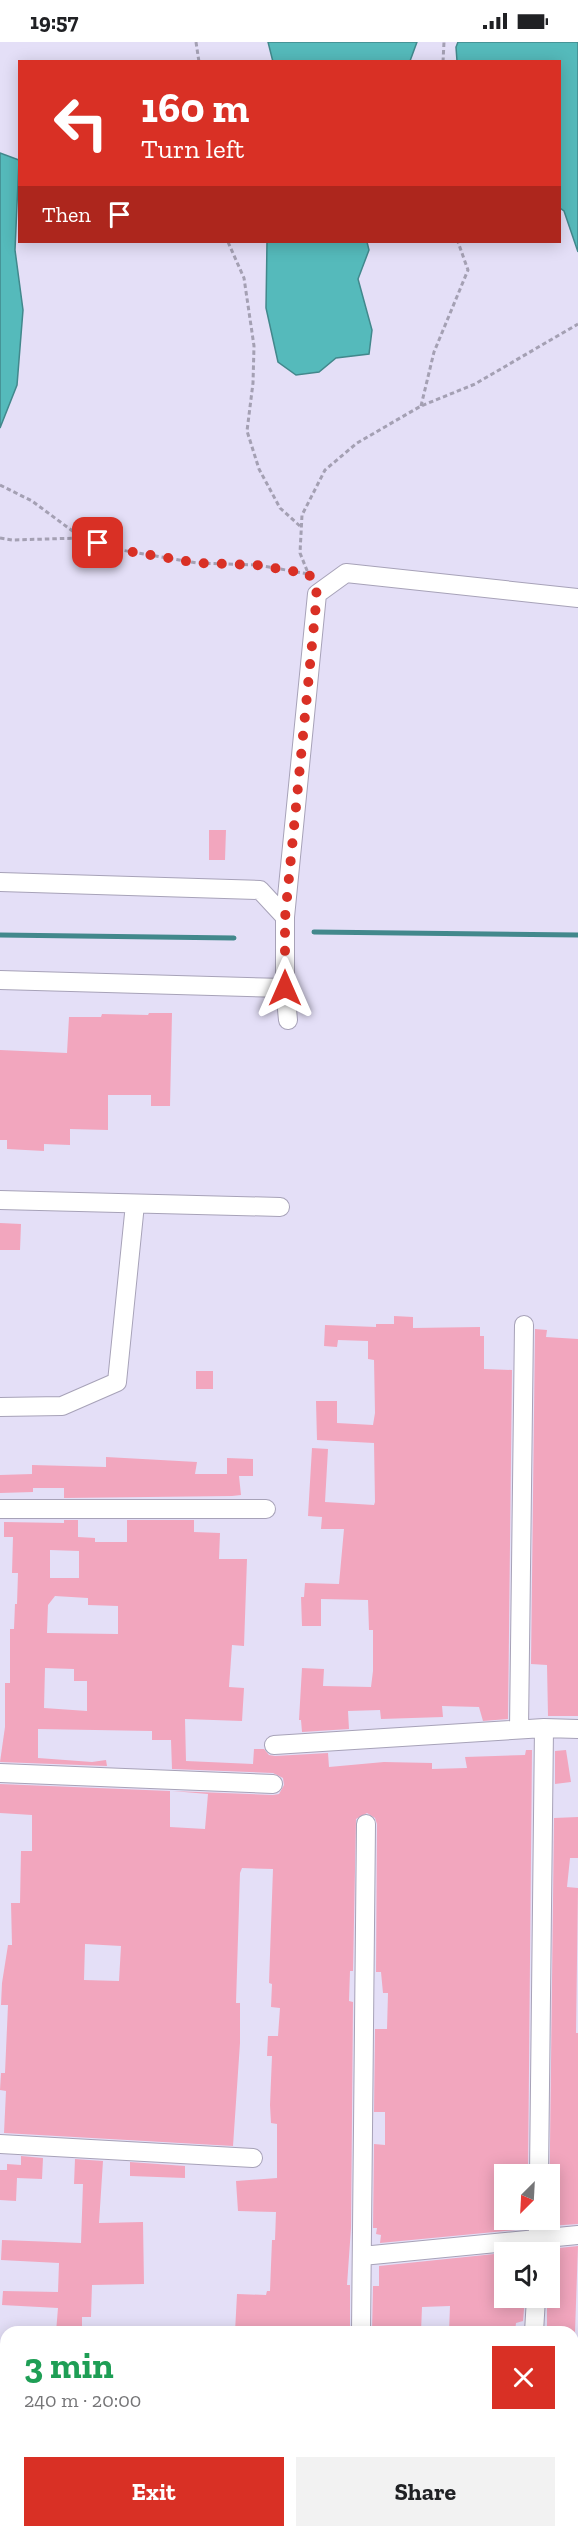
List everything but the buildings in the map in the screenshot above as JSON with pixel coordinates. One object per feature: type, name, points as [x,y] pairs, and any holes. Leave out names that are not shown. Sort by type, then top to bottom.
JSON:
[{"type":"street","points":[[288,1020],[285,988],[285,918],[317,594],[346,573],[578,598]]},
{"type":"street","points":[[0,882],[260,890],[285,918]]},
{"type":"street","points":[[0,980],[285,988]]},
{"type":"street","points":[[0,1200],[280,1207]]},
{"type":"street","points":[[0,1407],[62,1406],[117,1382],[135,1203]]},
{"type":"street","points":[[519,1729],[524,1325]]},
{"type":"street","points":[[0,1509],[266,1509]]},
{"type":"street","points":[[539,2164],[544,1728]]},
{"type":"street","points":[[274,1745],[519,1729],[578,1729]]},
{"type":"street","points":[[0,1773],[273,1784]]},
{"type":"street","points":[[362,2326],[366,1824]]},
{"type":"street","points":[[0,2144],[253,2158]]},
{"type":"street","points":[[362,2256],[538,2237],[578,2235]]},
{"type":"street","points":[[534,2326],[535,2308]]},
{"type":"path","points":[[196,42],[199,60]]},
{"type":"path","points":[[443,60],[444,42]]},
{"type":"path","points":[[228,243],[244,278],[254,346],[247,431],[259,469],[280,508],[301,527]]},
{"type":"path","points":[[421,406],[434,352],[468,270],[458,243]]},
{"type":"path","points":[[317,594],[300,553],[301,527],[302,515],[325,470],[357,443],[421,406],[475,384],[578,324]]},
{"type":"path","points":[[0,485],[32,501],[82,538],[115,549],[197,563],[257,565],[309,574]]},
{"type":"path","points":[[0,538],[12,540],[82,538]]},
{"type":"shaded area","points":[[268,42],[417,42],[410,60],[272,60]]},
{"type":"shaded area","points":[[458,42],[578,42],[578,252],[564,211],[561,209],[561,60],[457,60]]},
{"type":"shaded area","points":[[0,153],[18,160],[15,250],[23,310],[17,385],[0,428]]},
{"type":"shaded area","points":[[267,243],[367,243],[369,250],[358,279],[372,330],[369,354],[336,358],[319,372],[296,375],[278,362],[266,308]]},
{"type":"waterway","points":[[314,932],[578,935]]},
{"type":"waterway","points":[[0,935],[234,938]]},
{"type":"route","points":[[98,543],[115,549],[197,563],[257,565],[309,574],[317,594],[285,918],[285,988]]}]
